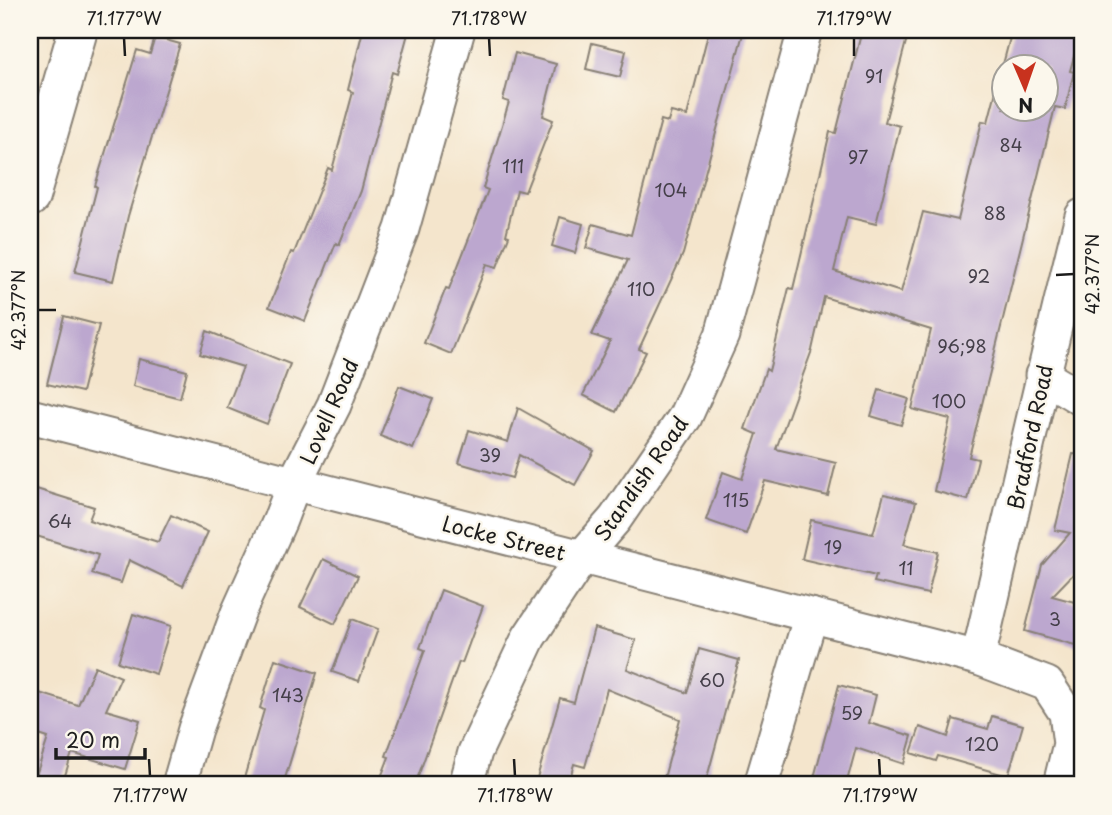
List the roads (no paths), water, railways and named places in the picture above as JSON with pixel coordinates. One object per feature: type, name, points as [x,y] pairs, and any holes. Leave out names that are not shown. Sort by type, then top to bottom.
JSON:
[{"type":"main road","points":[[30,197],[78,30]]},
{"type":"street","name":"Lovell Road","points":[[179,785],[195,729],[238,613],[281,520],[294,483],[334,405],[402,229],[458,30]]},
{"type":"street","name":"Standish Road","points":[[466,785],[475,752],[529,638],[582,557],[615,519],[685,417],[722,335],[806,30]]},
{"type":"street","name":"Bradford Road","points":[[978,658],[1042,374],[1082,216]]},
{"type":"street","points":[[1042,374],[1082,399]]},
{"type":"street","name":"Locke Street","points":[[30,416],[978,658],[1047,684],[1066,713],[1070,744],[1060,785]]},
{"type":"street","points":[[761,785],[811,615]]}]
